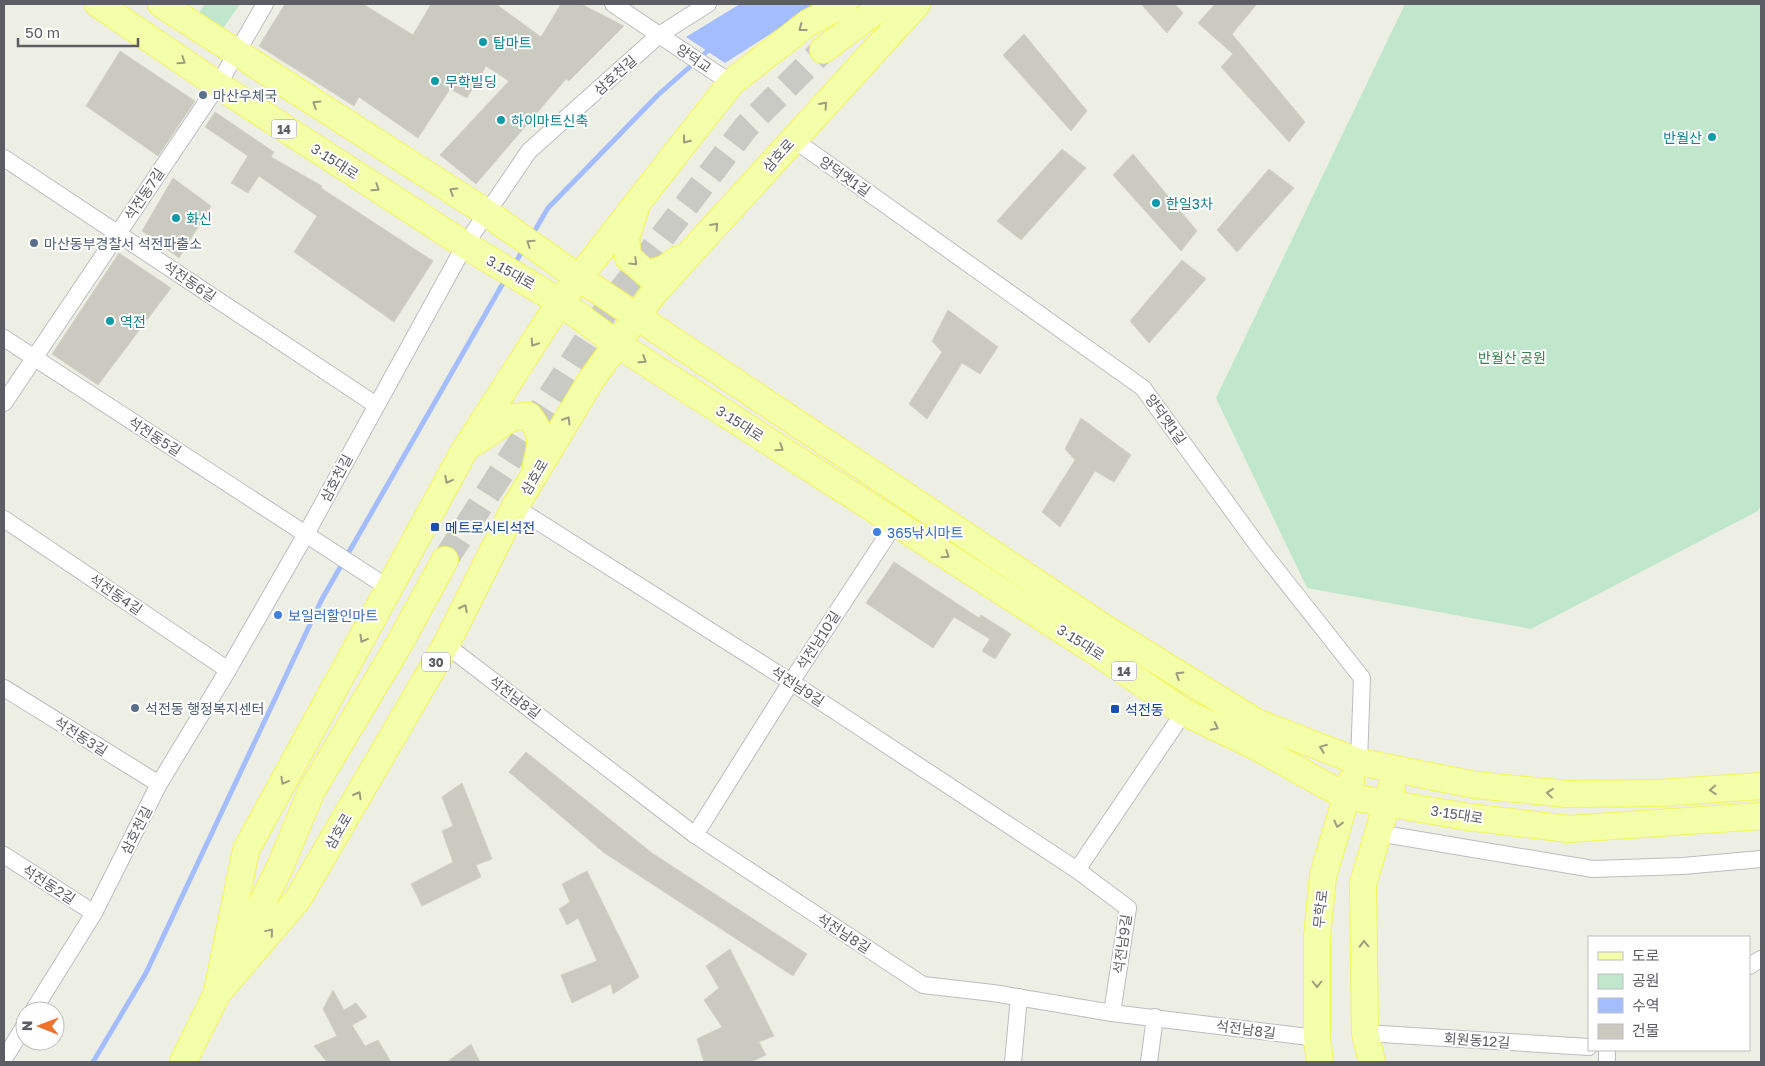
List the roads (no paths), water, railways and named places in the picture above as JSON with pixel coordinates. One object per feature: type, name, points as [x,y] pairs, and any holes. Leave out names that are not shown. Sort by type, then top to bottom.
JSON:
[{"type":"main road","name":"3·15대로","points":[[98,4],[218,86],[469,248]]},
{"type":"main road","name":"14","points":[[161,4],[236,54],[490,215],[572,273]]},
{"type":"main road","name":"삼호로","points":[[216,995],[246,850],[385,586],[555,298],[572,273],[638,201],[725,79],[808,23],[844,4]]},
{"type":"main road","points":[[822,50],[885,4]]},
{"type":"main road","name":"삼호로","points":[[216,995],[298,899],[446,645],[516,507],[592,380],[653,294],[917,4]]},
{"type":"main road","points":[[638,201],[626,238],[628,257],[646,274],[664,269],[694,249]]},
{"type":"main road","name":"3.15대로","points":[[469,248],[555,298]]},
{"type":"main road","name":"3·15대로","points":[[572,273],[1117,636],[1256,722],[1359,762],[1475,785],[1567,794],[1658,793],[1761,786]]},
{"type":"main road","name":"3·15대로","points":[[555,298],[618,344],[1101,655],[1184,712],[1255,746],[1345,796],[1468,817],[1569,829],[1761,816]]},
{"type":"main road","points":[[463,453],[490,430],[512,417],[529,416],[539,428],[541,444],[533,478]]},
{"type":"main road","name":"삼호로","points":[[183,1062],[280,866],[312,790],[398,646],[445,560]]},
{"type":"main road","name":"무학로","points":[[1318,1050],[1317,937],[1323,876],[1345,796],[1359,762]]},
{"type":"main road","points":[[1372,1062],[1365,1033],[1363,884],[1396,770]]},
{"type":"street","name":"석전동7길","points":[[4,403],[218,86],[265,4]]},
{"type":"street","name":"양덕교","points":[[613,4],[725,79]]},
{"type":"street","name":"삼호천길","points":[[39,1001],[94,913],[159,784],[311,537],[376,405],[469,248],[529,152],[664,38],[708,4]]},
{"type":"street","name":"양덕옛1길","points":[[793,139],[1143,388],[1261,550],[1362,678],[1359,762]]},
{"type":"street","name":"석전동6길","points":[[4,158],[376,405]]},
{"type":"street","name":"석전동5길","points":[[4,338],[385,586]]},
{"type":"street","name":"석전남9길","points":[[516,507],[791,682],[1077,870],[1128,908],[1112,1013]]},
{"type":"street","name":"석전동4길","points":[[4,519],[228,670]]},
{"type":"street","name":"석전남10길","points":[[695,835],[791,682],[896,522]]},
{"type":"street","name":"석전남8길","points":[[446,645],[695,835],[923,985],[1018,997],[1112,1013],[1155,1017],[1318,1050]]},
{"type":"street","name":"석전동3길","points":[[4,688],[159,784]]},
{"type":"street","points":[[1077,870],[1184,712]]},
{"type":"street","points":[[1378,833],[1592,869],[1683,866],[1761,859]]},
{"type":"street","name":"석전동2길","points":[[4,855],[94,913]]},
{"type":"street","points":[[1750,965],[1761,959]]},
{"type":"street","points":[[1013,1062],[1018,997]]},
{"type":"street","points":[[1149,1062],[1155,1017]]},
{"type":"street","name":"회원동12길","points":[[1365,1033],[1588,1047]]},
{"type":"street","points":[[4,1059],[15,1041]]},
{"type":"water","points":[[740,4],[817,4],[725,63],[686,37]]},
{"type":"waterway","points":[[531,237],[548,208],[658,95],[711,48]]},
{"type":"waterway","points":[[513,267],[524,248]]},
{"type":"waterway","points":[[93,1062],[146,973],[322,599],[506,278]]},
{"type":"tunnel","points":[[445,560],[605,312],[746,127],[823,50]]},
{"type":"place","name":"탑마트","points":[[483,42]]},
{"type":"place","name":"무학빌딩","points":[[435,81]]},
{"type":"place","name":"마산우체국","points":[[203,95]]},
{"type":"place","name":"하이마트신축","points":[[501,120]]},
{"type":"place","name":"반월산","points":[[1712,137]]},
{"type":"place","name":"한일3차","points":[[1156,203]]},
{"type":"place","name":"화신","points":[[176,218]]},
{"type":"place","name":"마산동부경찰서 석전파출소","points":[[34,243]]},
{"type":"place","name":"역전","points":[[110,321]]},
{"type":"place","name":"메트로시티석전","points":[[435,527]]},
{"type":"place","name":"365낚시마트","points":[[877,532]]},
{"type":"place","name":"보일러할인마트","points":[[278,615]]},
{"type":"place","name":"석전동 행정복지센터","points":[[135,708]]},
{"type":"place","name":"석전동","points":[[1115,709]]},
{"type":"park label","name":"반월산 공원","points":[[1512,357]]}]
